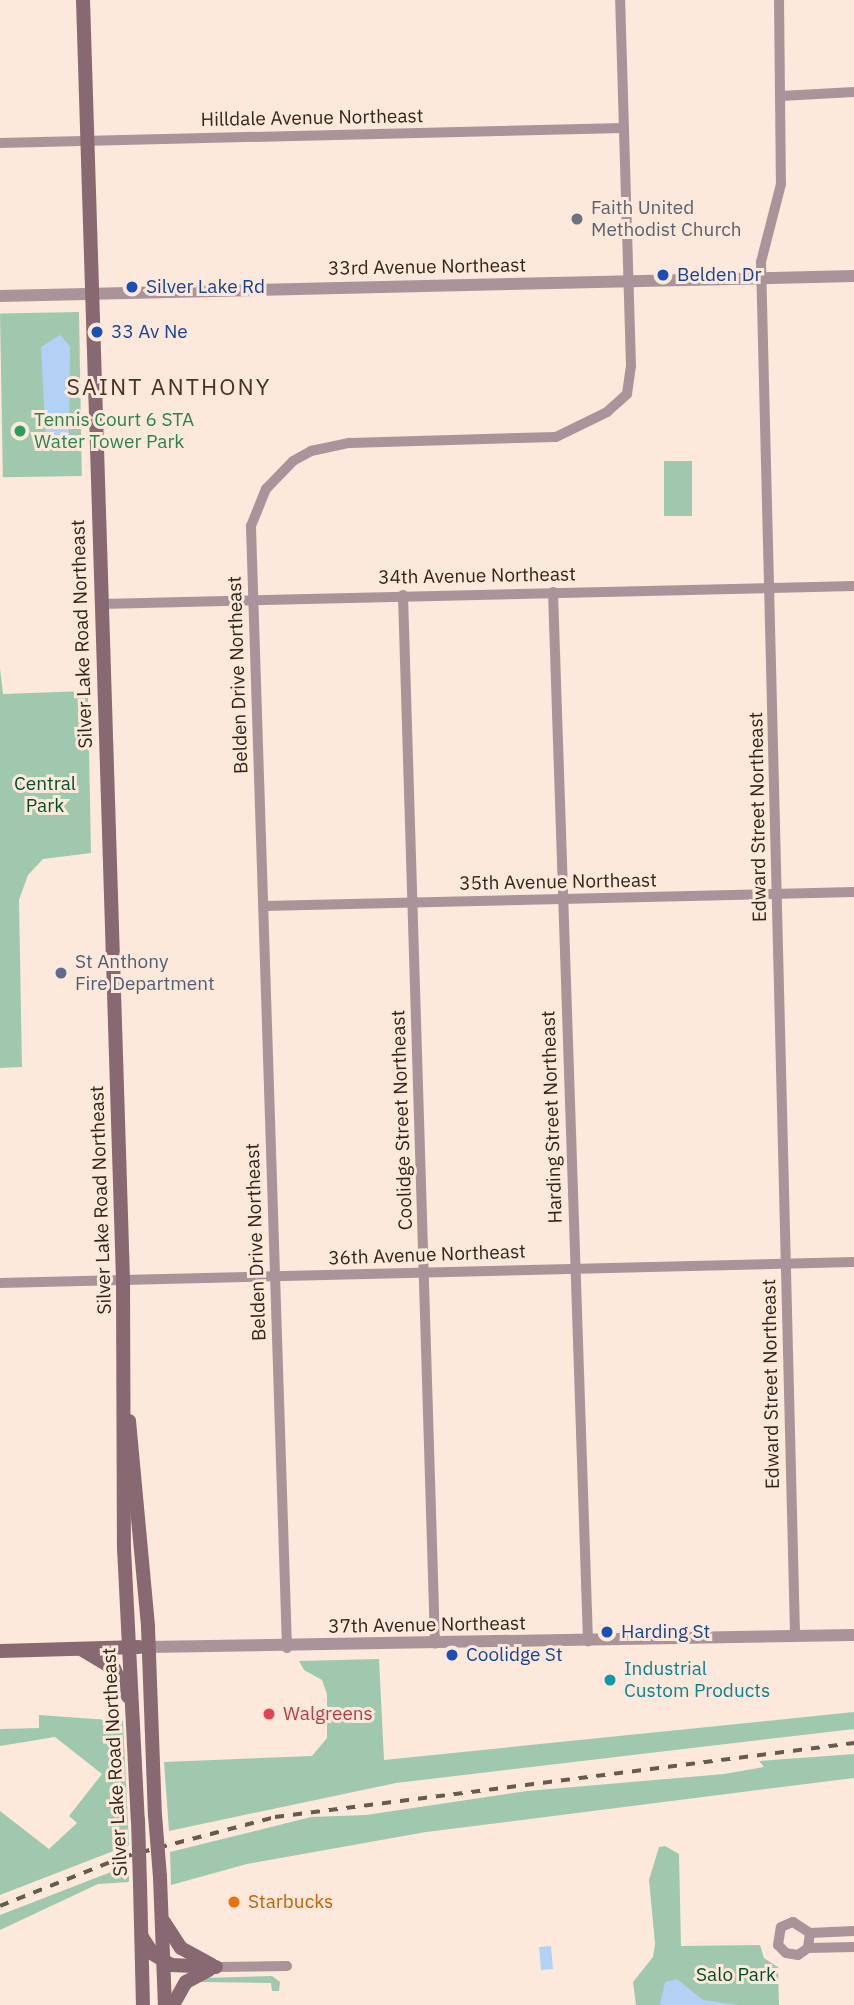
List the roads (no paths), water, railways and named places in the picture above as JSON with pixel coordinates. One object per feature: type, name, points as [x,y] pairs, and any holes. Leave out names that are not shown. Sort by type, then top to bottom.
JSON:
[{"type":"main road","name":"Silver Lake Road Northeast","points":[[83,0],[125,1392],[147,1647],[164,2005]]},
{"type":"main road","name":"Silver Lake Road Northeast","points":[[125,1392],[121,1448],[138,1820],[143,2005]]},
{"type":"main road","name":"37th Avenue Northeast","points":[[0,1651],[147,1647]]},
{"type":"main road","points":[[80,1649],[117,1673],[133,1712]]},
{"type":"main road","points":[[162,1919],[184,1951],[216,1967]]},
{"type":"main road","points":[[141,1935],[153,1954],[179,1967],[216,1967]]},
{"type":"main road","points":[[173,2005],[186,1982],[216,1967]]},
{"type":"street","name":"Belden Drive Northeast","points":[[287,1648],[251,526],[257,507],[278,473],[311,451],[349,443],[556,437],[618,404],[632,380],[620,0]]},
{"type":"street","name":"Edward Street Northeast","points":[[779,0],[781,184],[761,262],[761,278],[795,1637]]},
{"type":"street","points":[[781,96],[854,92]]},
{"type":"street","name":"Hilldale Avenue Northeast","points":[[0,143],[624,128]]},
{"type":"street","name":"33rd Avenue Northeast","points":[[0,296],[854,276]]},
{"type":"street","name":"34th Avenue Northeast","points":[[102,604],[854,586]]},
{"type":"street","name":"Harding Street Northeast","points":[[553,592],[588,1641]]},
{"type":"street","name":"Coolidge Street Northeast","points":[[403,595],[435,1644]]},
{"type":"street","name":"35th Avenue Northeast","points":[[264,906],[854,892]]},
{"type":"street","name":"36th Avenue Northeast","points":[[0,1283],[854,1262]]},
{"type":"street","name":"37th Avenue Northeast","points":[[147,1647],[287,1648],[854,1635]]},
{"type":"street","points":[[854,1931],[810,1933],[793,1922],[781,1927],[777,1939],[781,1949],[792,1955],[808,1948],[854,1947]]},
{"type":"street","points":[[808,1948],[810,1933]]},
{"type":"street","points":[[216,1967],[287,1966]]},
{"type":"water","points":[[60,335],[70,346],[69,445],[54,449],[46,440],[41,347]]},
{"type":"water","points":[[551,1946],[553,1969],[541,1970],[539,1947]]},
{"type":"water","points":[[677,1979],[703,2000],[739,2005],[660,2005],[665,1982]]},
{"type":"railway","points":[[0,1906],[123,1857],[275,1817],[854,1743]]},
{"type":"place","name":"Faith United Methodist Church","points":[[577,219]]},
{"type":"place","name":"Belden Dr","points":[[663,275]]},
{"type":"place","name":"Silver Lake Rd","points":[[132,287]]},
{"type":"place","name":"33 Av Ne","points":[[97,332]]},
{"type":"place","name":"Tennis Court 6 STA Water Tower Park","points":[[20,431]]},
{"type":"place","name":"St Anthony Fire Department","points":[[61,973]]},
{"type":"place","name":"Harding St","points":[[607,1632]]},
{"type":"place","name":"Coolidge St","points":[[452,1655]]},
{"type":"place","name":"Industrial Custom Products","points":[[610,1680]]},
{"type":"place","name":"Walgreens","points":[[269,1714]]},
{"type":"place","name":"Starbucks","points":[[234,1902]]},
{"type":"district","name":"SAINT ANTHONY","points":[[169,386]]},
{"type":"park label","name":"Central Park","points":[[45,795]]},
{"type":"park label","name":"Salo Park","points":[[736,1975]]}]
